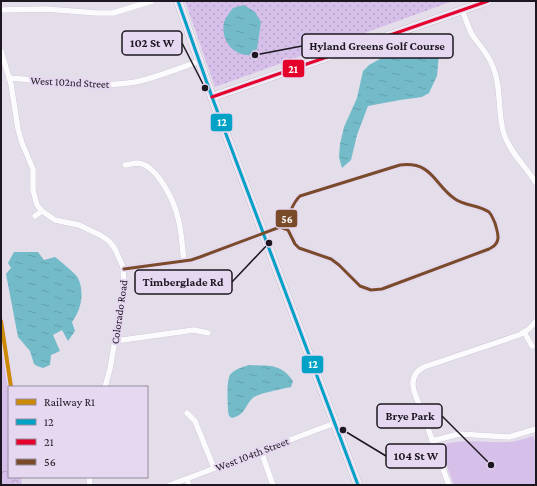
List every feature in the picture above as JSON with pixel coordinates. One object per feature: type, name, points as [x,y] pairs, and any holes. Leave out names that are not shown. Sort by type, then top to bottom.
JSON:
[{"type":"street","points":[[1,10],[46,9],[96,13],[113,12],[152,1]]},
{"type":"street","points":[[178,1],[212,97],[266,232],[334,423],[358,485]]},
{"type":"street","points":[[212,97],[488,1]]},
{"type":"street","points":[[462,10],[472,34],[489,59],[496,75],[499,87],[504,134],[512,149],[536,183]]},
{"type":"street","points":[[1,51],[13,95],[18,129],[33,169],[34,198],[42,211],[35,216]]},
{"type":"street","name":"West 102nd Street","points":[[9,78],[95,85],[123,83],[137,81],[200,61]]},
{"type":"street","points":[[125,165],[137,163],[143,165],[154,172],[158,177],[170,197],[178,217],[184,261]]},
{"type":"street","points":[[124,269],[184,261],[200,257],[280,227],[288,219],[293,204],[300,196],[407,164],[426,170],[455,199],[488,212],[493,219],[499,235],[499,240],[490,249],[382,289],[371,290],[360,286],[331,259],[299,248],[295,244],[288,230],[280,227]]},
{"type":"street","name":"Colorado Road","points":[[42,211],[55,220],[79,225],[100,235],[115,249],[124,269],[124,288],[109,374],[105,386]]},
{"type":"street","points":[[449,485],[412,385],[412,379],[415,374],[424,367],[524,332],[536,321]]},
{"type":"street","points":[[115,341],[194,330],[208,333]]},
{"type":"street","points":[[524,332],[532,346]]},
{"type":"street","points":[[187,413],[195,421],[214,468]]},
{"type":"street","name":"West 104th Street","points":[[170,485],[334,423]]},
{"type":"street","points":[[432,441],[459,434],[509,436],[536,429]]},
{"type":"street","points":[[261,451],[273,485]]},
{"type":"street","points":[[187,479],[189,485]]},
{"type":"green space","points":[[185,1],[453,1],[215,87]]},
{"type":"green space","points":[[1,336],[8,387],[8,478],[21,478],[22,485],[1,485]]},
{"type":"green space","points":[[1,338],[8,390],[8,461],[1,464]]},
{"type":"green space","points":[[533,436],[536,444],[536,485],[454,485],[439,446],[464,441],[512,441]]},
{"type":"water","points":[[244,5],[255,12],[261,22],[257,49],[252,55],[245,55],[234,50],[226,41],[223,29],[224,22],[233,8]]},
{"type":"water","points":[[424,45],[432,46],[439,54],[437,76],[429,93],[422,97],[368,106],[357,135],[351,160],[342,168],[339,157],[340,144],[344,127],[357,98],[363,71],[369,65],[387,55]]},
{"type":"water","points":[[14,252],[38,252],[44,260],[55,257],[78,278],[80,284],[82,295],[80,307],[72,322],[75,331],[68,341],[62,330],[53,335],[60,351],[51,355],[50,365],[43,368],[34,364],[30,351],[18,337],[6,274],[11,268],[8,263]]},
{"type":"water","points":[[249,365],[279,368],[284,371],[293,381],[291,387],[254,397],[243,412],[237,417],[232,418],[229,416],[228,411],[229,378],[234,371]]},
{"type":"rail line","name":"R1","points":[[1,321],[11,386]]},
{"type":"transit line","name":"12","points":[[178,1],[212,97],[358,485]]},
{"type":"transit line","name":"21","points":[[212,97],[488,1]]},
{"type":"transit line","name":"56","points":[[124,269],[191,260],[280,227],[286,220],[294,203],[300,196],[400,165],[411,165],[426,170],[455,199],[489,212],[495,223],[498,238],[496,244],[489,249],[382,289],[371,290],[360,286],[331,259],[299,248],[295,244],[288,230],[280,227]]},
{"type":"place","name":"Hyland Greens Golf Course","points":[[255,55]]},
{"type":"place","name":"102 St W","points":[[205,88]]},
{"type":"place","name":"Timberglade Rd","points":[[269,243]]},
{"type":"place","name":"104 St W","points":[[343,430]]},
{"type":"place","name":"Brye Park","points":[[491,465]]}]
